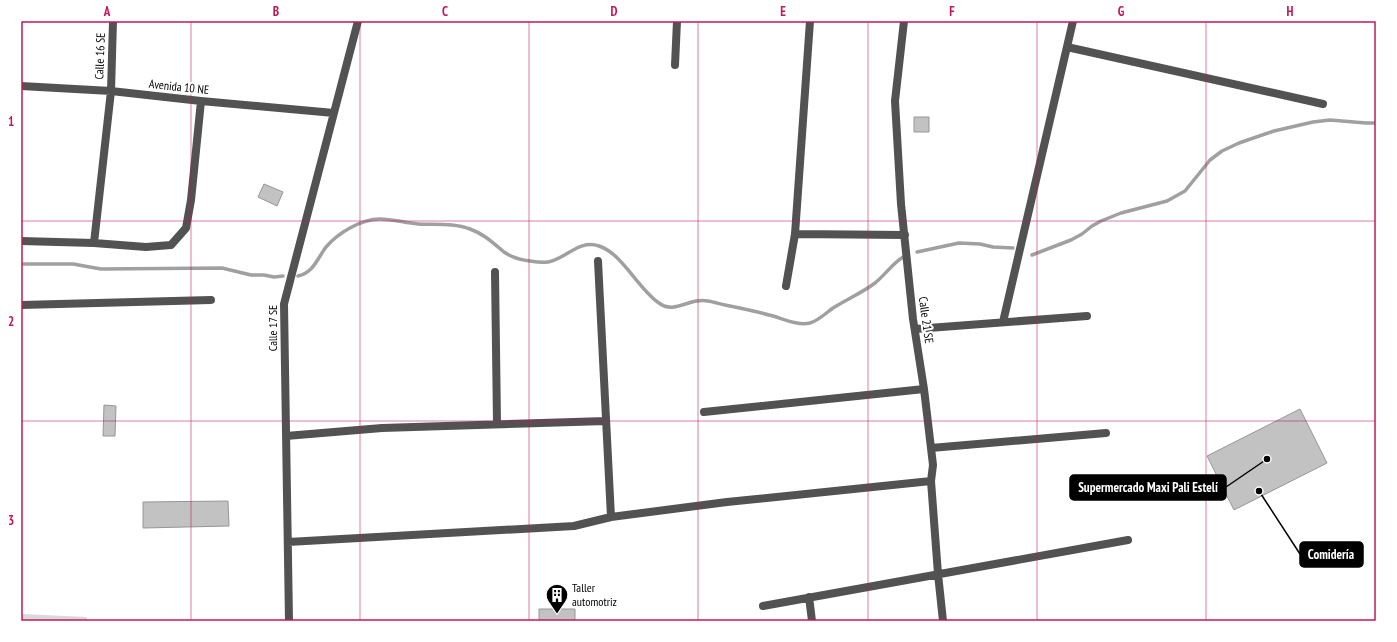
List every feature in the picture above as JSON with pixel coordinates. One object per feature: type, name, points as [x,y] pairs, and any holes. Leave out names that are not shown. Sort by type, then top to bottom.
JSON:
[{"type":"street","name":"Calle 16 SE","points":[[94,243],[111,91],[113,21]]},
{"type":"street","name":"Calle 17 SE","points":[[290,621],[284,304],[358,21]]},
{"type":"street","points":[[675,65],[676,21]]},
{"type":"street","points":[[786,286],[795,234],[810,21]]},
{"type":"street","name":"Calle 21 SE","points":[[904,21],[895,101],[901,204],[915,328],[931,448],[931,481],[943,621]]},
{"type":"street","points":[[1004,322],[1073,21]]},
{"type":"street","points":[[1068,47],[1323,104]]},
{"type":"street","name":"Avenida 10 NE","points":[[21,86],[111,91],[334,113]]},
{"type":"street","points":[[21,241],[94,243],[146,247],[171,245],[186,228],[191,200],[201,101]]},
{"type":"street","points":[[795,234],[905,235]]},
{"type":"street","points":[[598,261],[611,517]]},
{"type":"street","points":[[496,272],[497,424]]},
{"type":"street","points":[[21,305],[211,300]]},
{"type":"street","points":[[915,328],[1087,316]]},
{"type":"street","points":[[704,412],[924,388]]},
{"type":"street","points":[[286,436],[382,428],[606,422]]},
{"type":"street","points":[[931,448],[1106,433]]},
{"type":"street","points":[[288,542],[574,526],[611,517],[727,502],[931,481]]},
{"type":"street","points":[[763,606],[1128,540]]},
{"type":"street","points":[[809,597],[812,621]]},
{"type":"shaded area","points":[[21,614],[87,617],[87,621],[21,621]]},
{"type":"building","points":[[914,117],[929,117],[929,132],[914,132]]},
{"type":"building","points":[[264,184],[283,192],[277,206],[258,197]]},
{"type":"building","points":[[104,405],[116,406],[115,436],[103,436]]},
{"type":"building","points":[[1300,409],[1327,463],[1234,510],[1207,456]]},
{"type":"building","points":[[228,501],[229,526],[143,528],[143,502]]},
{"type":"building","name":"Taller automotriz","points":[[539,609],[575,609],[575,621],[539,621]]},
{"type":"waterway","points":[[1032,255],[1071,240],[1101,221],[1121,213],[1167,201],[1185,191],[1210,160],[1222,151],[1239,143],[1274,131],[1313,122],[1330,120],[1376,123]]},
{"type":"waterway","points":[[298,276],[312,268],[326,247],[343,232],[365,221],[385,219],[418,224],[451,225],[464,227],[480,233],[507,254],[534,262],[555,260],[585,245],[599,246],[616,256],[651,297],[665,306],[677,307],[701,300],[758,312],[795,323],[805,324],[816,321],[833,308],[870,287],[903,257]]},
{"type":"waterway","points":[[917,252],[959,243],[1013,248]]},
{"type":"waterway","points":[[21,264],[73,264],[101,269],[222,268],[251,275],[274,277],[283,276]]},
{"type":"place","name":"Supermercado Maxi Pali Estelí","points":[[1267,459]]},
{"type":"place","name":"Comidería","points":[[1259,491]]},
{"type":"place","name":"Taller automotriz","points":[[557,614]]}]
